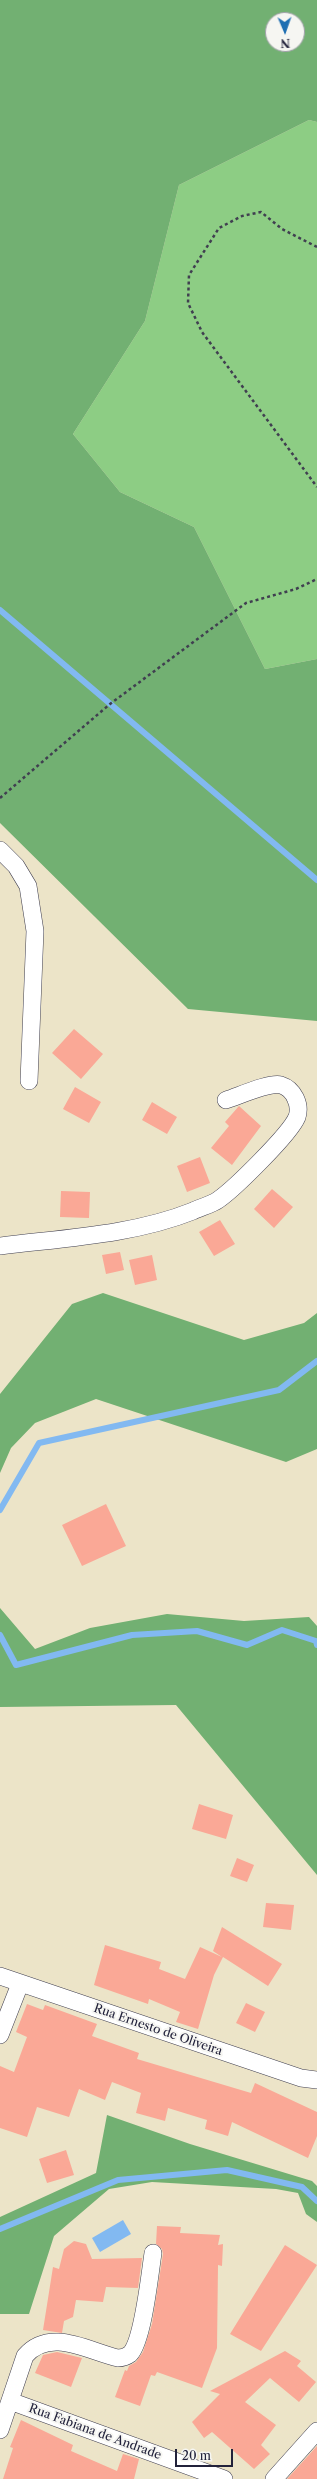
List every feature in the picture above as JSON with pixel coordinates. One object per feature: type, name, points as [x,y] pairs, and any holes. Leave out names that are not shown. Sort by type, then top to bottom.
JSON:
[{"type":"street","points":[[0,850],[16,866],[28,886],[35,932],[29,1081]]},
{"type":"street","points":[[0,1246],[89,1235],[170,1220],[217,1201],[245,1178],[296,1117],[298,1103],[292,1092],[281,1085],[260,1088],[226,1100]]},
{"type":"street","name":"Rua Ernesto de Oliveira","points":[[0,1976],[301,2078],[317,2080]]},
{"type":"street","points":[[0,2035],[20,1984]]},
{"type":"street","points":[[0,2430],[25,2356],[39,2344],[55,2341],[69,2343],[118,2358],[130,2353],[136,2343],[144,2311],[153,2253]]},
{"type":"street","name":"Rua Fabiana de Andrade","points":[[10,2401],[224,2479]]},
{"type":"street","points":[[274,2479],[317,2431]]},
{"type":"path","points":[[317,247],[282,229],[261,212],[242,216],[219,228],[189,275],[188,303],[202,332],[317,487]]},
{"type":"path","points":[[0,798],[110,704],[246,603],[296,589],[317,579]]},
{"type":"green space","points":[[0,0],[317,0],[317,122],[309,120],[179,185],[145,321],[73,434],[120,492],[194,527],[265,669],[317,659],[317,1021],[188,1009],[0,823]]},
{"type":"green space","points":[[309,120],[317,122],[317,659],[265,669],[194,527],[120,492],[73,434],[145,321],[179,185]]},
{"type":"green space","points":[[103,1293],[244,1340],[304,1323],[317,1313],[317,1449],[286,1462],[96,1399],[35,1423],[11,1448],[0,1473],[0,1394],[72,1304]]},
{"type":"green space","points":[[0,1608],[35,1649],[90,1628],[167,1614],[244,1621],[309,1617],[317,1626],[317,1875],[176,1705],[0,1707]]},
{"type":"green space","points":[[107,2115],[190,2144],[312,2181],[317,2186],[317,2222],[306,2214],[298,2193],[276,2189],[152,2182],[109,2189],[54,2236],[29,2314],[0,2314],[0,2217],[96,2173]]},
{"type":"water","points":[[123,2220],[131,2234],[100,2252],[92,2238]]},
{"type":"building","points":[[74,1029],[103,1054],[81,1079],[52,1053]]},
{"type":"building","points":[[75,1087],[101,1102],[89,1123],[63,1109]]},
{"type":"building","points":[[152,1102],[177,1117],[167,1134],[142,1120]]},
{"type":"building","points":[[239,1106],[261,1126],[232,1165],[211,1148],[229,1126],[225,1122]]},
{"type":"building","points":[[200,1157],[210,1183],[187,1192],[177,1166]]},
{"type":"building","points":[[272,1189],[293,1207],[274,1228],[254,1209]]},
{"type":"building","points":[[61,1191],[90,1192],[89,1218],[60,1217]]},
{"type":"building","points":[[220,1220],[235,1244],[214,1256],[199,1232]]},
{"type":"building","points":[[120,1252],[124,1270],[106,1274],[102,1255]]},
{"type":"building","points":[[152,1255],[157,1280],[135,1285],[129,1260]]},
{"type":"building","points":[[106,1504],[126,1546],[82,1566],[62,1525]]},
{"type":"building","points":[[199,1804],[233,1815],[226,1839],[192,1829]]},
{"type":"building","points":[[237,1858],[254,1865],[247,1882],[230,1876]]},
{"type":"building","points":[[266,1903],[294,1905],[291,1930],[263,1927]]},
{"type":"building","points":[[222,1927],[282,1964],[268,1986],[223,1957],[214,1975],[198,2029],[176,2022],[180,2012],[149,1999],[148,2004],[94,1985],[105,1945],[161,1962],[159,1969],[185,1979],[200,1947],[222,1957],[213,1951]]},
{"type":"building","points":[[246,2003],[265,2012],[255,2032],[236,2023]]},
{"type":"building","points":[[27,2004],[43,2010],[45,2005],[97,2024],[92,2036],[139,2053],[137,2059],[251,2093],[255,2083],[317,2112],[317,2136],[308,2158],[232,2122],[228,2136],[205,2129],[207,2120],[168,2108],[165,2121],[136,2113],[141,2093],[112,2082],[105,2100],[79,2089],[69,2117],[37,2107],[27,2137],[0,2128],[0,2066],[14,2072],[27,2037],[16,2032]]},
{"type":"building","points":[[66,2150],[74,2175],[47,2183],[39,2159]]},
{"type":"building","points":[[157,2226],[181,2227],[180,2233],[220,2235],[218,2245],[223,2244],[222,2266],[218,2265],[217,2348],[202,2388],[157,2372],[155,2376],[151,2375],[140,2406],[115,2397],[125,2370],[127,2371],[129,2366],[136,2362],[143,2352],[152,2324],[163,2254],[162,2249],[156,2244]]},
{"type":"building","points":[[74,2241],[86,2244],[92,2259],[142,2258],[138,2288],[106,2287],[103,2302],[76,2300],[73,2317],[64,2321],[62,2333],[43,2330],[53,2267],[59,2269],[64,2249]]},
{"type":"building","points":[[285,2245],[317,2265],[261,2351],[230,2334]]},
{"type":"building","points":[[285,2351],[301,2361],[297,2366],[316,2382],[299,2402],[270,2378],[245,2402],[276,2425],[261,2445],[270,2454],[254,2469],[212,2432],[204,2438],[192,2422],[220,2394],[210,2391]]},
{"type":"building","points":[[57,2352],[82,2358],[71,2387],[35,2373],[43,2355]]},
{"type":"building","points":[[21,2420],[73,2445],[71,2451],[117,2471],[123,2454],[139,2459],[134,2479],[3,2479],[13,2448],[10,2447]]},
{"type":"building","points":[[317,2446],[317,2479],[287,2479]]},
{"type":"waterway","points":[[0,610],[317,880]]},
{"type":"waterway","points":[[0,1510],[39,1443],[279,1390],[317,1361]]},
{"type":"waterway","points":[[0,1635],[16,1665],[132,1635],[197,1631],[247,1645],[282,1630],[316,1641],[317,1645]]},
{"type":"waterway","points":[[0,2229],[118,2180],[227,2170],[302,2187],[317,2201]]}]
